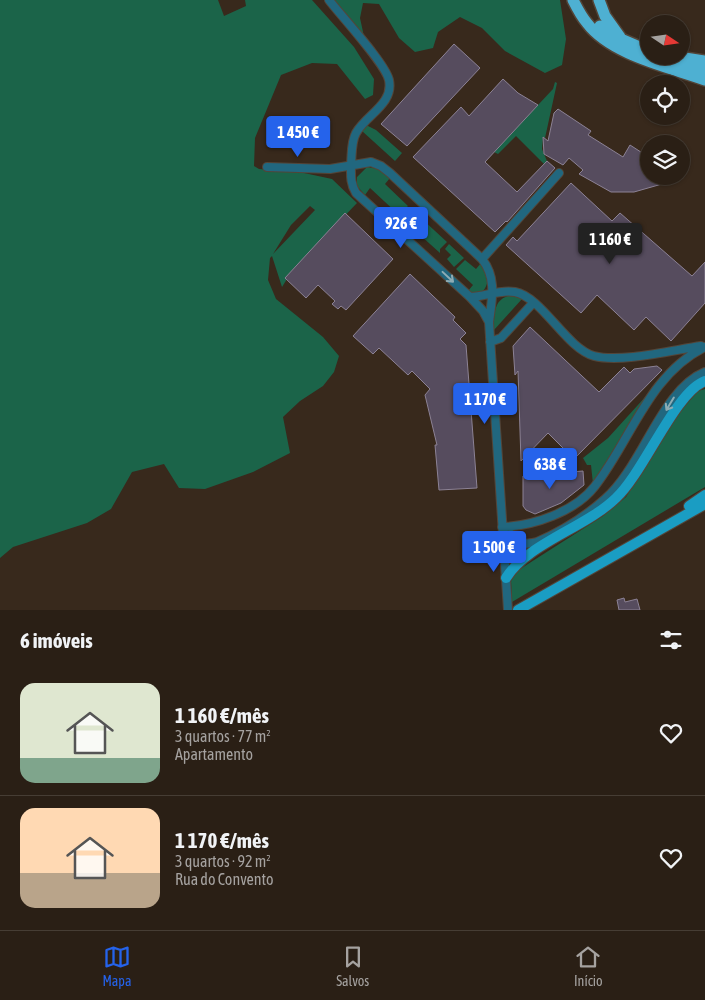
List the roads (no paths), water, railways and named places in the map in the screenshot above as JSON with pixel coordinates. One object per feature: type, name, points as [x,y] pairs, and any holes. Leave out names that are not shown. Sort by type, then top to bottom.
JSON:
[{"type":"highway","points":[[572,0],[587,24],[610,44],[640,56]]},
{"type":"highway","points":[[582,0],[588,14],[607,33],[640,48]]},
{"type":"highway","points":[[599,0],[605,16],[625,42]]},
{"type":"highway","points":[[700,60],[705,65]]},
{"type":"highway","points":[[664,65],[705,80]]},
{"type":"highway","points":[[683,65],[705,71]]},
{"type":"main road","points":[[506,578],[523,558],[574,529],[616,498],[635,475],[685,395],[705,381]]},
{"type":"main road","points":[[615,554],[705,495]]},
{"type":"main road","points":[[518,610],[705,504]]},
{"type":"main road","points":[[504,552],[523,558]]},
{"type":"street","points":[[329,0],[380,62],[389,78],[390,88],[387,98],[361,125],[353,139],[350,182],[356,193],[483,310],[489,322]]},
{"type":"street","points":[[267,167],[330,169],[371,162],[381,166],[482,259],[491,272],[493,293],[489,322],[490,342],[508,610]]},
{"type":"street","points":[[482,259],[560,172]]},
{"type":"street","points":[[470,297],[512,291],[521,293],[581,348],[595,356],[626,357],[705,346]]},
{"type":"street","points":[[490,342],[501,338],[533,303]]},
{"type":"street","points":[[502,527],[544,520],[569,507],[594,488],[659,384],[690,355],[705,346]]},
{"type":"street","points":[[504,552],[522,544],[536,542],[577,519],[605,500],[633,465],[678,391],[693,376],[705,372]]},
{"type":"street","points":[[502,527],[522,544]]}]
